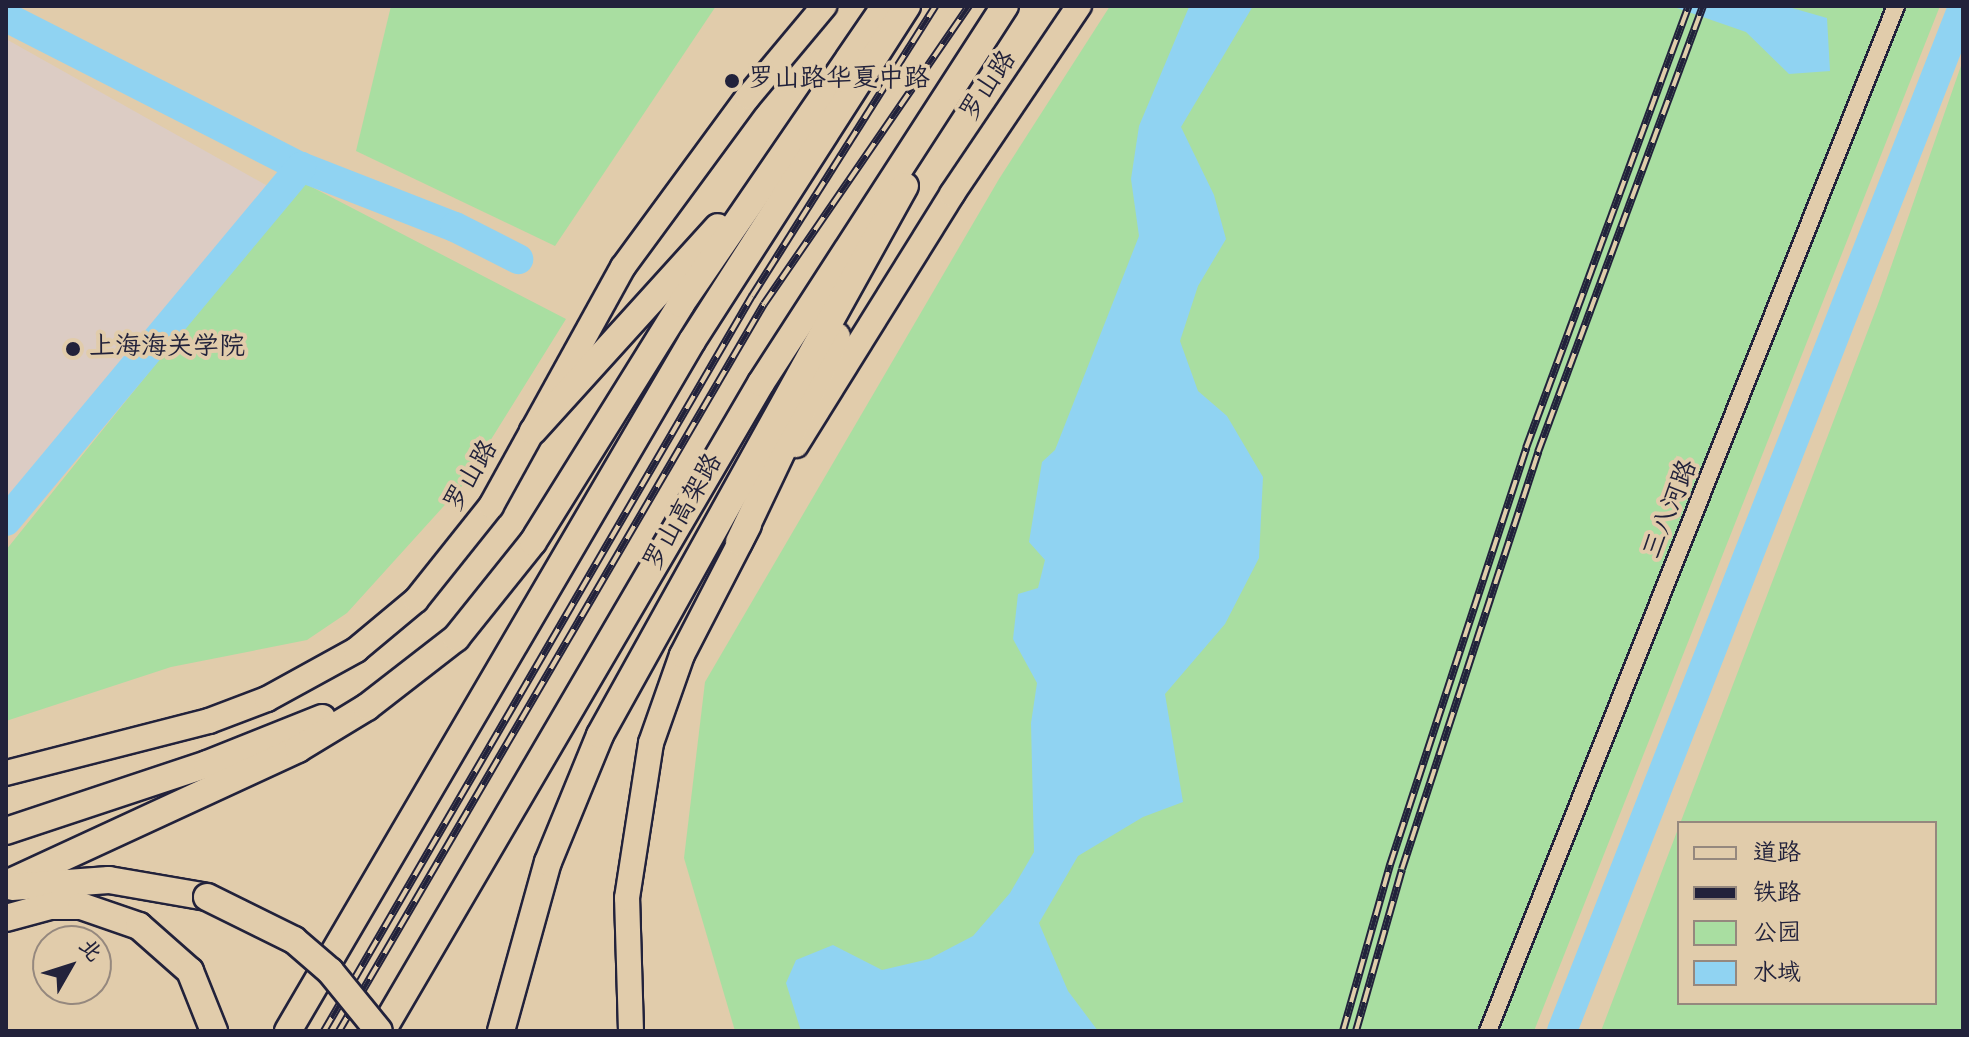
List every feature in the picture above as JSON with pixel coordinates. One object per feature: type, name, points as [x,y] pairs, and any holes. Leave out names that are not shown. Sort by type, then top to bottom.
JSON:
[{"type":"highway","points":[[6,886],[399,684],[456,638],[507,578],[804,122],[885,6]]},
{"type":"highway","points":[[288,1031],[692,341],[907,6]]},
{"type":"highway","name":"罗山高架路","points":[[380,1031],[761,383],[1005,6]]},
{"type":"highway","points":[[501,1031],[548,862],[577,785],[726,501],[925,151],[1019,6]]},
{"type":"highway","points":[[533,431],[750,191],[804,122]]},
{"type":"highway","points":[[739,542],[925,151]]},
{"type":"highway","points":[[6,831],[295,740]]},
{"type":"highway","points":[[517,1031],[531,930],[548,862]]},
{"type":"highway","points":[[6,886],[109,880],[207,897],[294,940],[330,971],[380,1031]]},
{"type":"highway","points":[[6,918],[50,906],[81,906],[139,926],[167,945],[190,971],[214,1031]]},
{"type":"main road","name":"罗山路","points":[[6,773],[209,721],[267,699],[356,650],[416,600],[464,546],[533,431],[623,267],[748,97],[824,6]]},
{"type":"main road","name":"罗山路","points":[[631,1031],[627,898],[641,788],[682,655],[739,542],[873,316],[1079,6]]},
{"type":"street","name":"三八河路","points":[[1488,1031],[1896,6]]},
{"type":"shaded area","name":"上海海关学院","points":[[6,39],[273,189],[6,508]]},
{"type":"green space","points":[[391,6],[716,6],[555,246],[356,151]]},
{"type":"green space","points":[[1110,6],[1940,6],[1534,1031],[735,1031],[684,858],[705,682],[999,179]]},
{"type":"green space","points":[[1963,60],[1963,1031],[1601,1031],[1677,831],[1677,1005],[1937,1005],[1937,821],[1681,821],[1878,304]]},
{"type":"green space","points":[[302,182],[566,319],[462,486],[347,613],[307,640],[171,667],[6,721],[6,550]]},
{"type":"water","points":[[1253,6],[1181,127],[1214,195],[1226,239],[1198,286],[1180,341],[1198,391],[1227,416],[1263,477],[1259,558],[1225,624],[1165,694],[1183,802],[1143,817],[1078,856],[1039,923],[1068,991],[1098,1031],[801,1031],[786,983],[796,960],[833,945],[882,970],[929,959],[973,936],[1010,893],[1034,852],[1031,723],[1037,683],[1013,639],[1018,594],[1038,588],[1045,560],[1029,542],[1042,462],[1055,450],[1139,236],[1131,179],[1139,126],[1189,7]]},
{"type":"water","points":[[1671,6],[1785,6],[1827,18],[1830,71],[1789,74],[1746,32]]},
{"type":"waterway","points":[[1562,1031],[1963,7]]},
{"type":"waterway","points":[[6,17],[301,167],[455,227],[518,259]]},
{"type":"waterway","points":[[6,521],[301,167]]},
{"type":"railway","points":[[324,1031],[752,296],[935,6]]},
{"type":"railway","points":[[339,1031],[764,304],[969,6]]},
{"type":"railway","points":[[1343,1031],[1390,865],[1526,448],[1689,6]]},
{"type":"railway","points":[[1356,1031],[1402,869],[1538,452],[1703,6]]},
{"type":"place","name":"罗山路华夏中路","points":[[732,81]]},
{"type":"place","name":"上海海关学院","points":[[73,349]]}]
